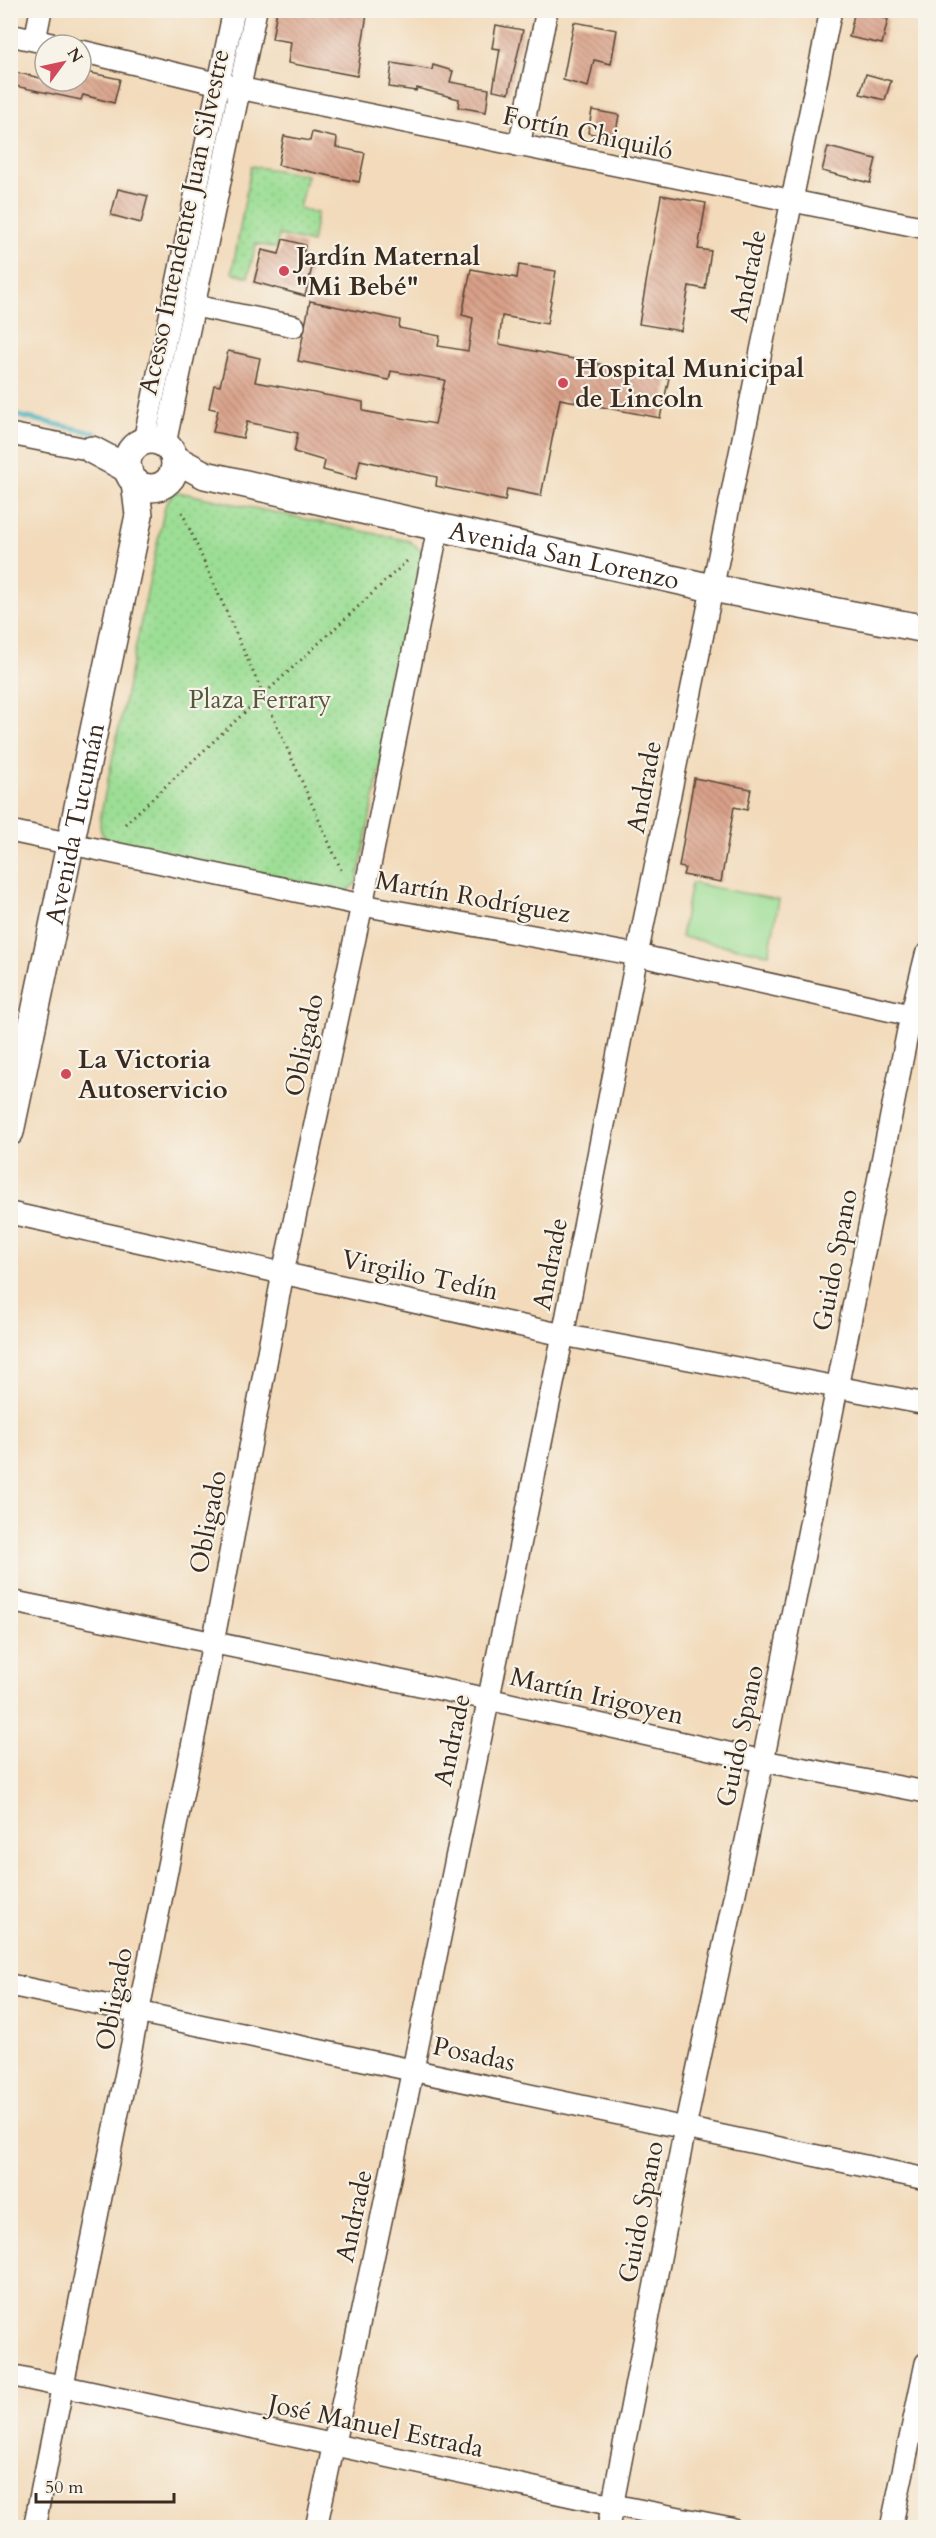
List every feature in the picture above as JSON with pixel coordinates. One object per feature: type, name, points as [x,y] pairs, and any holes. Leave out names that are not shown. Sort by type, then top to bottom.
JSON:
[{"type":"main road","name":"Avenida San Lorenzo","points":[[92,450],[712,588],[926,629]]},
{"type":"main road","name":"Avenida Tucumán","points":[[10,1132],[151,464]]},
{"type":"street","points":[[36,33],[41,10]]},
{"type":"street","name":"Acesso Intendente Juan Silvestre","points":[[151,464],[234,10]]},
{"type":"street","name":"Acesso Intendente Juan Silvestre","points":[[151,464],[195,306],[256,10]]},
{"type":"street","points":[[519,146],[547,10]]},
{"type":"street","name":"Andrade","points":[[316,2528],[413,2069],[563,1335],[637,955],[831,10]]},
{"type":"street","points":[[10,35],[33,40]]},
{"type":"street","points":[[93,54],[219,84]]},
{"type":"street","name":"Fortín Chiquiló","points":[[219,84],[926,228]]},
{"type":"street","points":[[195,306],[294,326]]},
{"type":"street","points":[[10,434],[92,450]]},
{"type":"street","name":"Obligado","points":[[34,2528],[213,1643],[283,1273],[362,905],[438,528]]},
{"type":"street","name":"Martín Rodríguez","points":[[10,831],[362,905],[637,955],[918,1017]]},
{"type":"street","name":"Guido Spano","points":[[608,2528],[685,2128],[764,1761],[838,1386],[918,1017],[926,955]]},
{"type":"street","name":"Virgilio Tedín","points":[[10,1213],[563,1335],[926,1404]]},
{"type":"street","name":"Martín Irigoyen","points":[[10,1601],[488,1699],[764,1761],[926,1792]]},
{"type":"street","name":"Posadas","points":[[10,1985],[926,2179]]},
{"type":"street","points":[[891,2528],[926,2363]]},
{"type":"street","name":"José Manuel Estrada","points":[[10,2374],[613,2505],[731,2528]]},
{"type":"path","points":[[183,512],[343,874]]},
{"type":"path","points":[[125,824],[407,561]]},
{"type":"green space","name":"Jardín Maternal \"Mi Bebé\"","points":[[251,166],[307,175],[299,208],[317,213],[312,243],[279,235],[276,248],[256,244],[248,277],[232,273]]},
{"type":"green space","name":"Plaza Ferrary","points":[[178,492],[409,541],[421,550],[423,556],[357,882],[346,892],[109,842],[102,832],[101,813],[165,506],[172,494]]},
{"type":"green space","points":[[691,883],[779,900],[769,954],[681,937]]},
{"type":"building","points":[[277,10],[349,10],[367,14],[357,76],[288,63],[291,42],[272,39]]},
{"type":"building","points":[[855,10],[885,10],[883,18],[888,19],[882,44],[849,37]]},
{"type":"building","points":[[574,22],[617,30],[611,64],[594,60],[588,87],[563,80]]},
{"type":"building","points":[[496,25],[523,30],[509,93],[493,90],[500,49],[492,48]]},
{"type":"building","points":[[392,63],[432,70],[433,65],[453,71],[450,82],[489,89],[486,112],[458,107],[459,99],[417,88],[416,91],[389,87]]},
{"type":"building","points":[[10,71],[33,76],[33,90],[10,85]]},
{"type":"building","points":[[93,73],[120,79],[114,103],[83,95],[81,100],[48,93],[93,93]]},
{"type":"building","points":[[866,74],[891,81],[885,100],[860,94]]},
{"type":"building","points":[[592,110],[619,115],[615,138],[588,133]]},
{"type":"building","points":[[312,132],[337,138],[336,147],[365,153],[359,182],[278,165],[284,136],[310,141]]},
{"type":"building","points":[[828,147],[876,159],[870,183],[822,171]]},
{"type":"building","points":[[118,189],[148,196],[141,223],[111,215]]},
{"type":"building","points":[[661,195],[706,203],[698,249],[711,251],[705,289],[689,286],[681,331],[639,324]]},
{"type":"building","name":"Jardín Maternal \"Mi Bebé\"","points":[[283,239],[305,245],[303,256],[314,259],[305,296],[254,282],[262,250],[279,254]]},
{"type":"building","name":"Hospital Municipal de Lincoln","points":[[519,265],[556,271],[547,324],[502,316],[499,344],[669,378],[660,418],[560,399],[541,496],[507,489],[505,501],[436,486],[437,477],[360,460],[356,479],[323,470],[325,461],[294,452],[298,433],[247,422],[243,438],[213,432],[218,410],[209,408],[214,385],[220,386],[228,351],[260,358],[255,382],[363,402],[363,411],[435,424],[445,380],[391,371],[389,380],[298,361],[310,301],[400,320],[399,328],[440,336],[438,346],[468,351],[473,318],[462,315],[471,269],[517,278]]},
{"type":"building","points":[[694,778],[751,789],[747,810],[734,807],[721,882],[683,875],[685,868],[679,867]]},
{"type":"waterway","points":[[10,414],[95,433]]},
{"type":"place","name":"Jardín Maternal \"Mi Bebé\"","points":[[284,271]]},
{"type":"place","name":"Hospital Municipal de Lincoln","points":[[563,383]]},
{"type":"place","name":"La Victoria Autoservicio","points":[[66,1074]]}]
